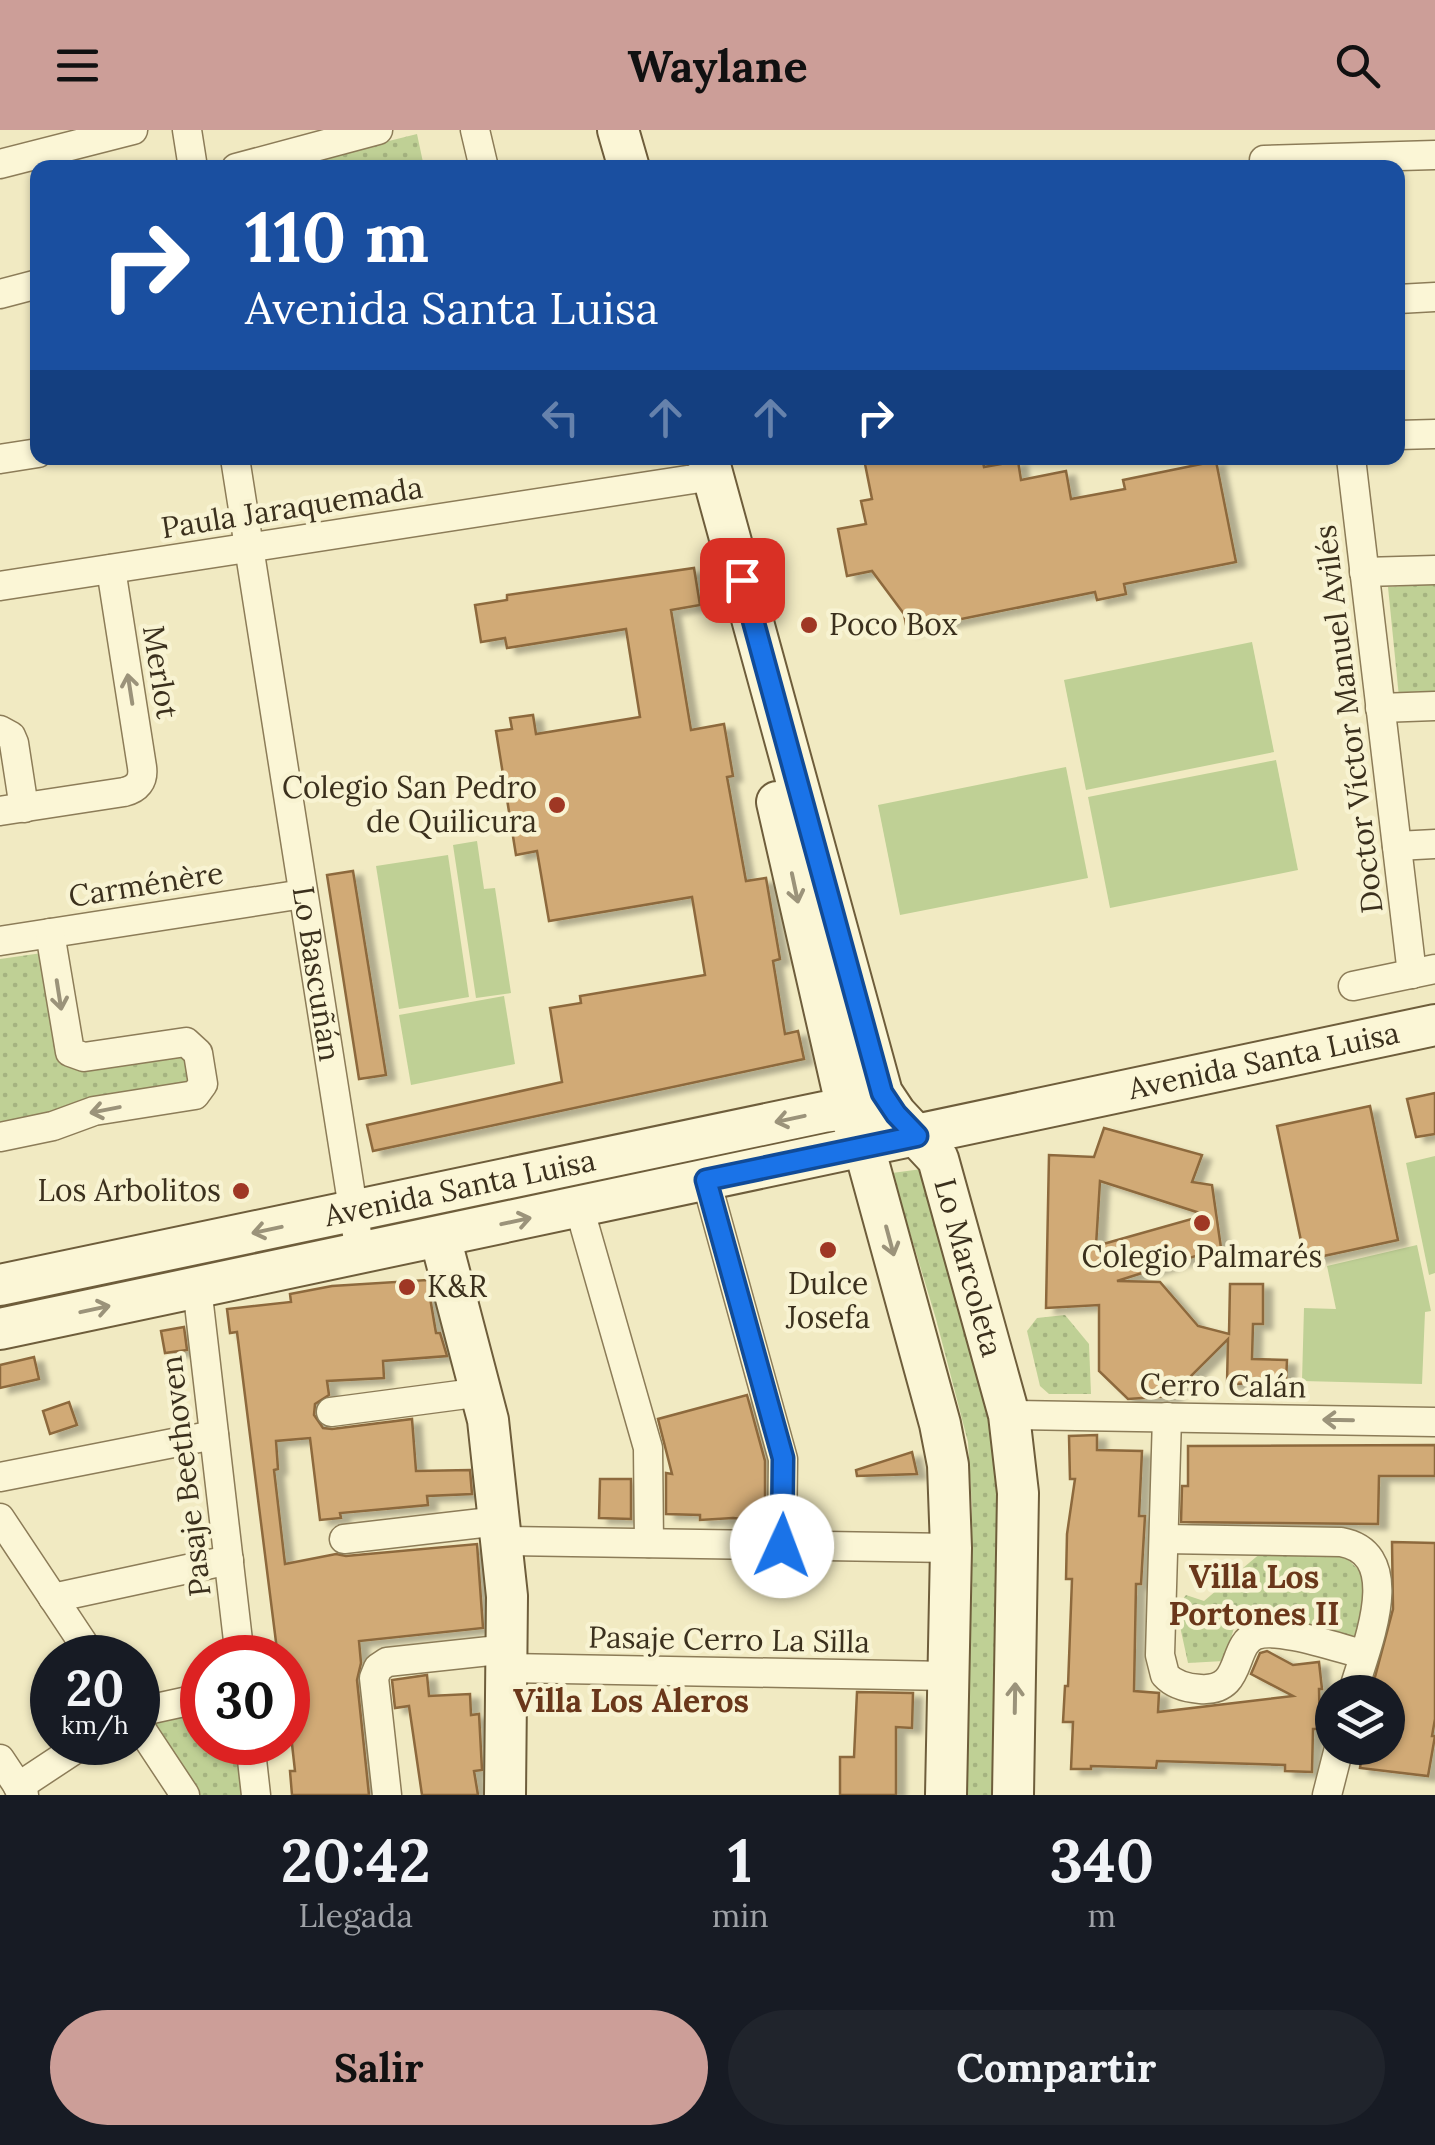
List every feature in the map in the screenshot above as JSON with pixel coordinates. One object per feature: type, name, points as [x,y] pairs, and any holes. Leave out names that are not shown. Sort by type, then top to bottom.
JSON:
[{"type":"main road","points":[[618,130],[626,160]]},
{"type":"main road","name":"Lo Marcoleta","points":[[710,467],[882,1093],[938,1159],[1009,1415],[1018,1494],[1013,1795]]},
{"type":"main road","name":"Lo Marcoleta","points":[[762,655],[757,693],[768,760],[846,1109],[864,1147],[945,1444],[950,1490],[946,1795]]},
{"type":"main road","name":"Avenida Santa Luisa","points":[[0,1329],[1435,1025]]},
{"type":"main road","points":[[846,1109],[917,1136]]},
{"type":"main road","name":"Avenida Santa Luisa","points":[[0,1286],[846,1109]]},
{"type":"main road","points":[[440,1237],[482,1392],[500,1531],[507,1596],[505,1795]]},
{"type":"street","points":[[0,164],[133,130]]},
{"type":"street","points":[[188,130],[192,160]]},
{"type":"street","points":[[266,160],[378,130]]},
{"type":"street","points":[[475,130],[482,160]]},
{"type":"street","points":[[1361,160],[1435,155]]},
{"type":"street","points":[[0,294],[30,286]]},
{"type":"street","points":[[1405,299],[1435,298]]},
{"type":"street","points":[[1405,435],[1435,434]]},
{"type":"street","points":[[0,459],[30,454]]},
{"type":"street","name":"Lo Bascuñán","points":[[236,465],[360,1253]]},
{"type":"street","name":"Doctor Víctor Manuel Avilés","points":[[1351,465],[1397,846],[1423,971]]},
{"type":"street","name":"Paula Jaraquemada","points":[[0,586],[248,548],[710,467]]},
{"type":"street","name":"Merlot","points":[[12,810],[124,792],[139,784],[142,767],[111,569]]},
{"type":"street","points":[[1364,572],[1435,570]]},
{"type":"street","points":[[1380,708],[1435,706]]},
{"type":"street","points":[[3,731],[14,743],[12,810]]},
{"type":"street","points":[[1397,846],[1435,844]]},
{"type":"street","name":"Carménère","points":[[0,941],[303,894]]},
{"type":"street","points":[[0,1136],[53,1126],[94,1111],[195,1095],[203,1081],[198,1053],[191,1044],[182,1042],[84,1058],[74,1055],[67,1046],[50,933]]},
{"type":"street","points":[[1354,986],[1423,971]]},
{"type":"street","points":[[706,1180],[783,1458],[782,1546]]},
{"type":"street","points":[[580,1207],[648,1448],[649,1543]]},
{"type":"street","name":"Pasaje Beethoven","points":[[197,1287],[238,1635]]},
{"type":"street","points":[[331,1412],[482,1392]]},
{"type":"street","name":"Cerro Calán","points":[[1009,1415],[1435,1422]]},
{"type":"street","points":[[1167,1417],[1160,1656],[1164,1675],[1178,1685],[1197,1689],[1219,1686],[1231,1676],[1247,1642],[1260,1634],[1277,1634],[1363,1654]]},
{"type":"street","points":[[0,1478],[214,1435]]},
{"type":"street","points":[[0,1518],[78,1635]]},
{"type":"street","points":[[344,1539],[500,1531],[649,1543],[950,1548]]},
{"type":"street","points":[[1164,1539],[1341,1542],[1357,1548],[1372,1560],[1379,1579],[1357,1675]]},
{"type":"street","points":[[53,1598],[230,1560]]},
{"type":"street","name":"Pasaje Cerro La Silla","points":[[388,1795],[374,1678],[378,1668],[387,1662],[508,1659],[948,1676]]},
{"type":"street","points":[[160,1758],[184,1795]]},
{"type":"street","points":[[0,1760],[21,1791],[55,1765]]},
{"type":"street","points":[[253,1765],[256,1795]]},
{"type":"street","points":[[1326,1795],[1334,1765]]},
{"type":"green space","points":[[417,134],[423,160],[312,160]]},
{"type":"green space","points":[[1435,584],[1435,696],[1399,697],[1388,587]]},
{"type":"green space","points":[[1252,642],[1274,752],[1086,790],[1064,680]]},
{"type":"green space","points":[[1276,760],[1298,870],[1110,908],[1088,797]]},
{"type":"green space","points":[[1066,767],[1088,878],[900,915],[878,805]]},
{"type":"green space","points":[[477,841],[484,889],[495,888],[511,993],[476,998],[453,845]]},
{"type":"green space","points":[[448,855],[469,997],[399,1009],[376,866]]},
{"type":"green space","points":[[46,955],[64,1065],[187,1047],[197,1082],[0,1130],[0,959]]},
{"type":"green space","points":[[504,996],[515,1064],[411,1085],[399,1015]]},
{"type":"green space","points":[[1435,1156],[1435,1273],[1429,1275],[1406,1163]]},
{"type":"green space","points":[[922,1169],[991,1424],[1000,1500],[994,1795],[966,1795],[972,1507],[968,1442],[892,1173]]},
{"type":"green space","points":[[1417,1245],[1431,1311],[1425,1312],[1422,1384],[1302,1381],[1304,1308],[1336,1309],[1327,1266]]},
{"type":"green space","points":[[1065,1315],[1089,1344],[1091,1394],[1049,1394],[1040,1386],[1027,1331],[1037,1318]]},
{"type":"green space","points":[[1262,1552],[1341,1553],[1361,1572],[1370,1589],[1355,1636],[1263,1620],[1234,1628],[1224,1661],[1188,1663],[1176,1608],[1186,1595],[1204,1601]]},
{"type":"green space","points":[[180,1712],[180,1765],[246,1765],[249,1795],[197,1795],[160,1740],[160,1717]]},
{"type":"building","points":[[865,465],[1019,465],[1021,480],[1066,471],[1071,499],[1125,489],[1123,480],[1196,465],[1217,465],[1236,562],[1124,584],[1126,594],[1097,600],[1095,592],[907,630],[904,614],[872,571],[847,576],[838,529],[866,524],[861,501],[872,499]]},
{"type":"building","points":[[694,568],[700,605],[671,610],[691,730],[724,724],[733,776],[727,777],[746,881],[766,878],[780,959],[773,961],[785,1034],[798,1031],[804,1059],[373,1151],[367,1125],[562,1082],[550,1008],[581,1003],[580,996],[705,975],[692,897],[549,921],[537,851],[516,855],[496,731],[512,729],[510,718],[533,715],[536,734],[640,717],[626,629],[507,648],[505,638],[481,642],[475,605],[507,600],[507,595]]},
{"type":"building","points":[[353,871],[386,1075],[359,1079],[327,875]]},
{"type":"building","points":[[1435,1093],[1435,1134],[1416,1137],[1407,1099]]},
{"type":"building","points":[[1370,1106],[1398,1240],[1305,1260],[1277,1126]]},
{"type":"building","points":[[1104,1128],[1202,1155],[1192,1182],[1212,1185],[1221,1248],[1117,1281],[1160,1282],[1198,1326],[1229,1334],[1230,1284],[1263,1284],[1263,1324],[1253,1324],[1252,1359],[1287,1360],[1286,1383],[1227,1384],[1228,1339],[1171,1396],[1128,1399],[1099,1371],[1099,1305],[1046,1308],[1049,1155],[1094,1157]],"holes":[[[1100,1181],[1206,1215],[1096,1246]]]},
{"type":"building","points":[[427,1280],[436,1333],[440,1333],[447,1356],[383,1361],[384,1378],[327,1381],[329,1395],[315,1404],[314,1415],[323,1428],[332,1429],[412,1419],[416,1471],[470,1470],[472,1494],[427,1496],[428,1505],[340,1513],[341,1518],[320,1520],[310,1438],[276,1441],[278,1469],[274,1470],[285,1564],[336,1554],[477,1544],[483,1628],[359,1641],[361,1663],[357,1680],[369,1795],[292,1795],[290,1771],[295,1771],[294,1765],[310,1765],[310,1635],[275,1635],[237,1332],[230,1333],[227,1309],[291,1302],[290,1294],[332,1286]]},
{"type":"building","points":[[184,1327],[187,1350],[165,1353],[161,1331]]},
{"type":"building","points":[[34,1357],[39,1379],[0,1388],[0,1365]]},
{"type":"building","points":[[747,1395],[765,1461],[765,1521],[700,1520],[700,1515],[666,1514],[666,1473],[672,1474],[658,1419]]},
{"type":"building","points":[[69,1402],[77,1425],[50,1434],[43,1411]]},
{"type":"building","points":[[1097,1435],[1097,1450],[1142,1451],[1139,1516],[1145,1516],[1141,1584],[1136,1584],[1134,1691],[1159,1693],[1158,1712],[1293,1696],[1251,1674],[1260,1653],[1267,1651],[1293,1665],[1319,1662],[1320,1675],[1315,1675],[1312,1772],[1285,1771],[1285,1765],[1157,1761],[1156,1768],[1071,1769],[1073,1722],[1063,1722],[1072,1579],[1066,1579],[1067,1534],[1075,1479],[1070,1479],[1069,1436]]},
{"type":"building","points":[[1435,1445],[1435,1476],[1379,1476],[1378,1524],[1181,1522],[1182,1486],[1188,1486],[1188,1446]]},
{"type":"building","points":[[912,1452],[917,1474],[857,1476],[856,1470]]},
{"type":"building","points":[[600,1479],[631,1479],[631,1519],[599,1518]]},
{"type":"building","points":[[1392,1542],[1435,1543],[1435,1736],[1428,1776],[1360,1768],[1405,1765],[1405,1675],[1376,1675],[1393,1609]]},
{"type":"building","points":[[427,1675],[429,1696],[470,1694],[471,1715],[479,1714],[482,1770],[474,1771],[478,1795],[422,1795],[409,1706],[395,1708],[392,1680]]},
{"type":"building","points":[[857,1692],[913,1693],[912,1728],[896,1727],[896,1795],[840,1795],[840,1757],[854,1757]]},
{"type":"place","name":"Poco Box","points":[[809,625]]},
{"type":"place","name":"Colegio San Pedro de Quilicura","points":[[557,805]]},
{"type":"place","name":"Los Arbolitos","points":[[241,1191]]},
{"type":"place","name":"Colegio Palmarés","points":[[1202,1223]]},
{"type":"place","name":"Dulce Josefa","points":[[828,1250]]},
{"type":"place","name":"K&R","points":[[407,1287]]},
{"type":"district","name":"Villa Los Portones II","points":[[1254,1596]]},
{"type":"district","name":"Villa Los Aleros","points":[[631,1701]]},
{"type":"route","points":[[742,580],[882,1093],[917,1136],[706,1180],[783,1458],[782,1546]]}]
